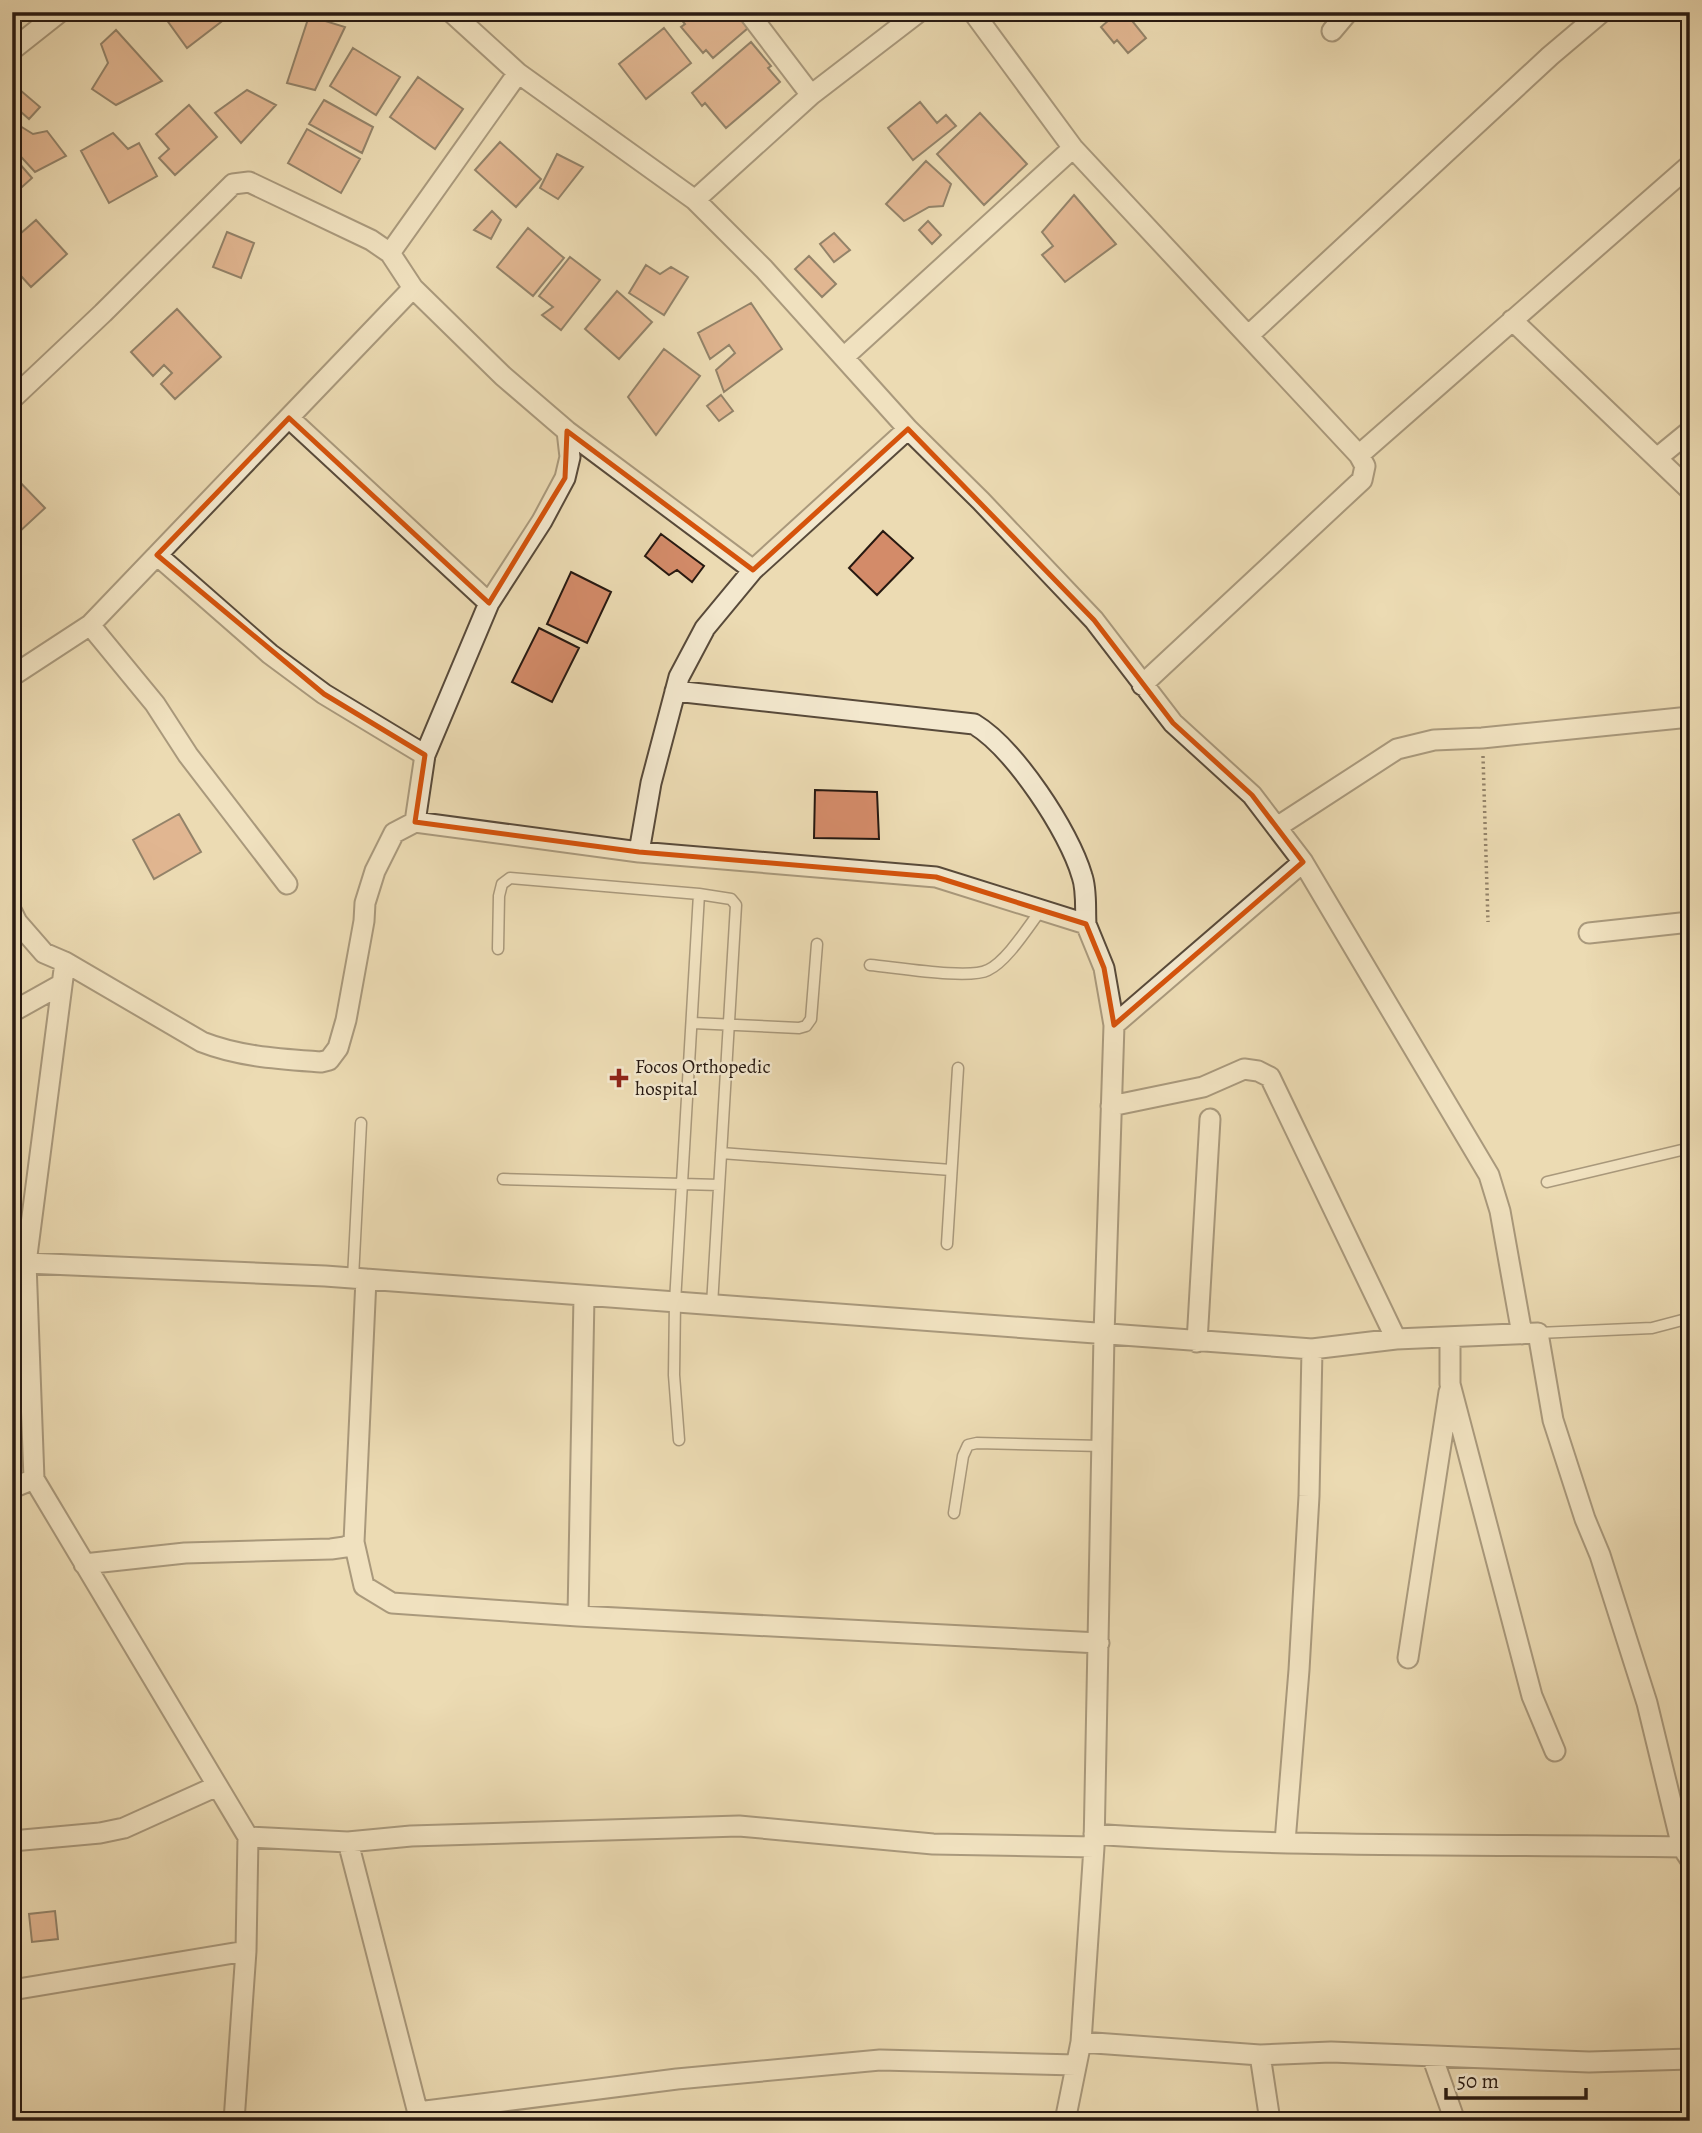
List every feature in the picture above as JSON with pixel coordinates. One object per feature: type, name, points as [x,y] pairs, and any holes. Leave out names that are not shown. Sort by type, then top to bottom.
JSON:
[{"type":"street","points":[[13,50],[60,12]]},
{"type":"street","points":[[248,1837],[348,1842],[411,1836],[738,1826],[933,1844],[1094,1840],[1285,1842],[1548,1847],[1686,1853],[1647,1703],[1553,1420],[1489,1175],[1303,862],[1252,795],[1172,723],[1094,620],[908,429],[764,270],[695,200],[518,73],[451,12]]},
{"type":"street","points":[[748,12],[811,95]]},
{"type":"street","points":[[695,200],[811,95],[919,12]]},
{"type":"street","points":[[973,12],[1073,148],[1249,335],[1359,455],[1365,466],[1362,480],[1142,685]]},
{"type":"street","points":[[1332,31],[1348,12]]},
{"type":"street","points":[[1249,335],[1550,56],[1602,12]]},
{"type":"street","points":[[390,253],[518,73]]},
{"type":"street","points":[[844,357],[1073,148]]},
{"type":"street","points":[[1359,455],[1690,165]]},
{"type":"street","points":[[12,398],[103,313],[233,184],[249,182],[371,240],[390,253],[413,288],[503,376],[567,431],[754,570]]},
{"type":"street","points":[[12,676],[90,625],[413,288]]},
{"type":"street","points":[[1512,320],[1690,490]]},
{"type":"street","points":[[289,418],[489,603]]},
{"type":"street","points":[[639,852],[651,783],[679,677],[705,628],[754,570],[908,429]]},
{"type":"street","points":[[1657,458],[1690,430]]},
{"type":"street","points":[[415,822],[425,755],[489,603],[542,521],[565,478],[570,457],[567,431]]},
{"type":"street","points":[[157,555],[270,654],[324,694],[425,755]]},
{"type":"street","points":[[90,625],[155,704],[188,755],[287,884]]},
{"type":"street","points":[[675,691],[958,721],[982,729],[989,733],[1041,797],[1070,847],[1084,879],[1086,924],[1104,968],[1114,1025],[1104,1335],[1094,1840],[1081,2042],[1065,2121]]},
{"type":"street","points":[[1277,827],[1397,749],[1434,740],[1482,738],[1690,717]]},
{"type":"street","points":[[12,912],[17,922],[44,953],[65,962],[202,1042],[221,1049],[265,1058],[321,1062],[329,1060],[338,1048],[346,1020],[365,903],[375,872],[394,833],[415,822],[639,852],[936,877],[1086,924]]},
{"type":"street","points":[[1114,1025],[1303,862]]},
{"type":"street","points":[[1589,933],[1690,922]]},
{"type":"street","points":[[65,962],[19,1264],[34,1479],[248,1837],[246,1951],[234,2121]]},
{"type":"street","points":[[12,1012],[62,984]]},
{"type":"street","points":[[1111,1107],[1203,1087],[1244,1069],[1258,1070],[1270,1077],[1396,1339]]},
{"type":"street","points":[[1198,1342],[1210,1119]]},
{"type":"street","points":[[19,1264],[360,1279],[1312,1349],[1396,1339],[1530,1334]]},
{"type":"street","points":[[360,1279],[354,1542],[364,1586],[392,1603],[578,1616],[1099,1643]]},
{"type":"street","points":[[578,1616],[584,1296]]},
{"type":"street","points":[[1408,1658],[1450,1384],[1450,1337]]},
{"type":"street","points":[[1285,1842],[1309,1496],[1312,1349]]},
{"type":"street","points":[[1450,1384],[1532,1696],[1555,1751]]},
{"type":"street","points":[[12,1488],[34,1479]]},
{"type":"street","points":[[84,1564],[185,1553],[331,1549],[345,1547],[354,1542]]},
{"type":"street","points":[[12,1841],[100,1833],[124,1828],[217,1786]]},
{"type":"street","points":[[348,1842],[419,2117],[677,2079],[880,2060],[1076,2065]]},
{"type":"street","points":[[12,1990],[246,1951]]},
{"type":"street","points":[[1081,2042],[1259,2054],[1331,2052],[1589,2062],[1690,2059]]},
{"type":"street","points":[[1259,2054],[1270,2121]]},
{"type":"street","points":[[1432,2056],[1455,2121]]},
{"type":"lane","points":[[498,949],[499,895],[502,884],[510,878],[699,894],[731,899],[736,905],[712,1305]]},
{"type":"lane","points":[[679,1440],[674,1375],[675,1302],[699,894]]},
{"type":"lane","points":[[870,965],[967,974],[987,971],[1000,961],[1041,910]]},
{"type":"lane","points":[[693,1023],[799,1028],[806,1026],[811,1019],[817,944]]},
{"type":"lane","points":[[947,1244],[958,1068]]},
{"type":"lane","points":[[360,1279],[361,1123]]},
{"type":"lane","points":[[1547,1182],[1690,1149]]},
{"type":"lane","points":[[721,1153],[951,1170]]},
{"type":"lane","points":[[503,1179],[719,1185]]},
{"type":"lane","points":[[1530,1334],[1652,1328],[1690,1318]]},
{"type":"lane","points":[[954,1513],[963,1456],[968,1445],[1102,1446]]},
{"type":"path","points":[[1482,738],[1486,796],[1488,922]]},
{"type":"highlighted area","points":[[289,418],[489,603],[565,478],[567,431],[753,570],[908,429],[1094,620],[1173,723],[1252,795],[1303,862],[1114,1025],[1104,968],[1086,924],[936,877],[639,852],[415,822],[425,755],[324,694],[157,555]]},
{"type":"building","points":[[161,12],[234,12],[187,48]]},
{"type":"building","points":[[675,12],[735,12],[748,28],[713,58],[706,50],[703,53],[681,27],[685,24]]},
{"type":"building","points":[[1118,12],[1125,12],[1146,38],[1128,53],[1117,40],[1114,43],[1101,27]]},
{"type":"building","points":[[309,16],[345,27],[315,90],[287,83]]},
{"type":"building","points":[[664,28],[691,63],[646,99],[619,64]]},
{"type":"building","points":[[116,30],[162,81],[116,105],[92,89],[108,63],[101,44]]},
{"type":"building","points":[[751,42],[771,66],[768,68],[780,82],[726,128],[705,103],[702,106],[692,93]]},
{"type":"building","points":[[353,48],[400,77],[376,115],[330,86]]},
{"type":"building","points":[[418,77],[463,109],[435,149],[390,117]]},
{"type":"building","points":[[20,90],[40,107],[29,119],[12,104],[12,99]]},
{"type":"building","points":[[247,90],[276,105],[241,143],[215,113]]},
{"type":"building","points":[[324,100],[373,127],[362,153],[309,124]]},
{"type":"building","points":[[920,102],[937,123],[946,115],[956,126],[913,160],[888,128]]},
{"type":"building","points":[[189,105],[217,137],[175,175],[159,158],[169,149],[156,134]]},
{"type":"building","points":[[980,113],[1027,164],[984,205],[937,154]]},
{"type":"building","points":[[12,121],[33,134],[47,131],[66,156],[35,172],[12,147]]},
{"type":"building","points":[[307,129],[360,159],[341,193],[288,163]]},
{"type":"building","points":[[113,133],[128,149],[139,143],[157,176],[109,203],[81,151]]},
{"type":"building","points":[[500,142],[541,179],[516,207],[475,170]]},
{"type":"building","points":[[557,154],[583,167],[558,199],[540,188]]},
{"type":"building","points":[[12,155],[32,178],[12,196]]},
{"type":"building","points":[[926,161],[951,184],[943,206],[929,207],[904,221],[886,204]]},
{"type":"building","points":[[1074,195],[1116,244],[1065,282],[1042,255],[1053,246],[1042,232]]},
{"type":"building","points":[[492,211],[501,220],[491,239],[474,230]]},
{"type":"building","points":[[36,220],[67,254],[31,287],[12,266],[12,241]]},
{"type":"building","points":[[928,221],[941,235],[932,244],[919,230]]},
{"type":"building","points":[[528,228],[564,258],[533,296],[497,267]]},
{"type":"building","points":[[227,232],[254,243],[241,278],[213,267]]},
{"type":"building","points":[[834,233],[850,250],[834,262],[820,244]]},
{"type":"building","points":[[809,256],[836,284],[822,297],[795,269]]},
{"type":"building","points":[[570,257],[600,280],[561,330],[542,315],[553,307],[539,296]]},
{"type":"building","points":[[646,265],[660,274],[671,267],[688,277],[664,315],[629,293]]},
{"type":"building","points":[[617,291],[652,322],[619,359],[585,329]]},
{"type":"building","points":[[751,303],[782,349],[724,392],[716,370],[735,353],[729,345],[710,359],[698,333]]},
{"type":"building","points":[[177,309],[221,357],[175,399],[161,384],[172,373],[164,365],[153,376],[131,352]]},
{"type":"building","points":[[664,349],[700,376],[656,435],[628,397]]},
{"type":"building","points":[[721,395],[733,411],[719,421],[707,406]]},
{"type":"building","points":[[12,474],[45,508],[17,534],[12,530]]},
{"type":"building","points":[[883,531],[913,558],[877,595],[849,568]]},
{"type":"building","points":[[661,534],[704,566],[692,582],[677,570],[669,575],[645,556]]},
{"type":"building","points":[[571,572],[611,592],[587,643],[547,624]]},
{"type":"building","points":[[539,628],[579,648],[552,702],[512,682]]},
{"type":"building","points":[[815,790],[877,792],[879,839],[814,838]]},
{"type":"building","points":[[179,814],[201,852],[154,879],[133,840]]},
{"type":"building","points":[[55,1911],[58,1939],[32,1942],[29,1914]]},
{"type":"place","name":"Focos Orthopedic hospital","points":[[619,1078]]}]
